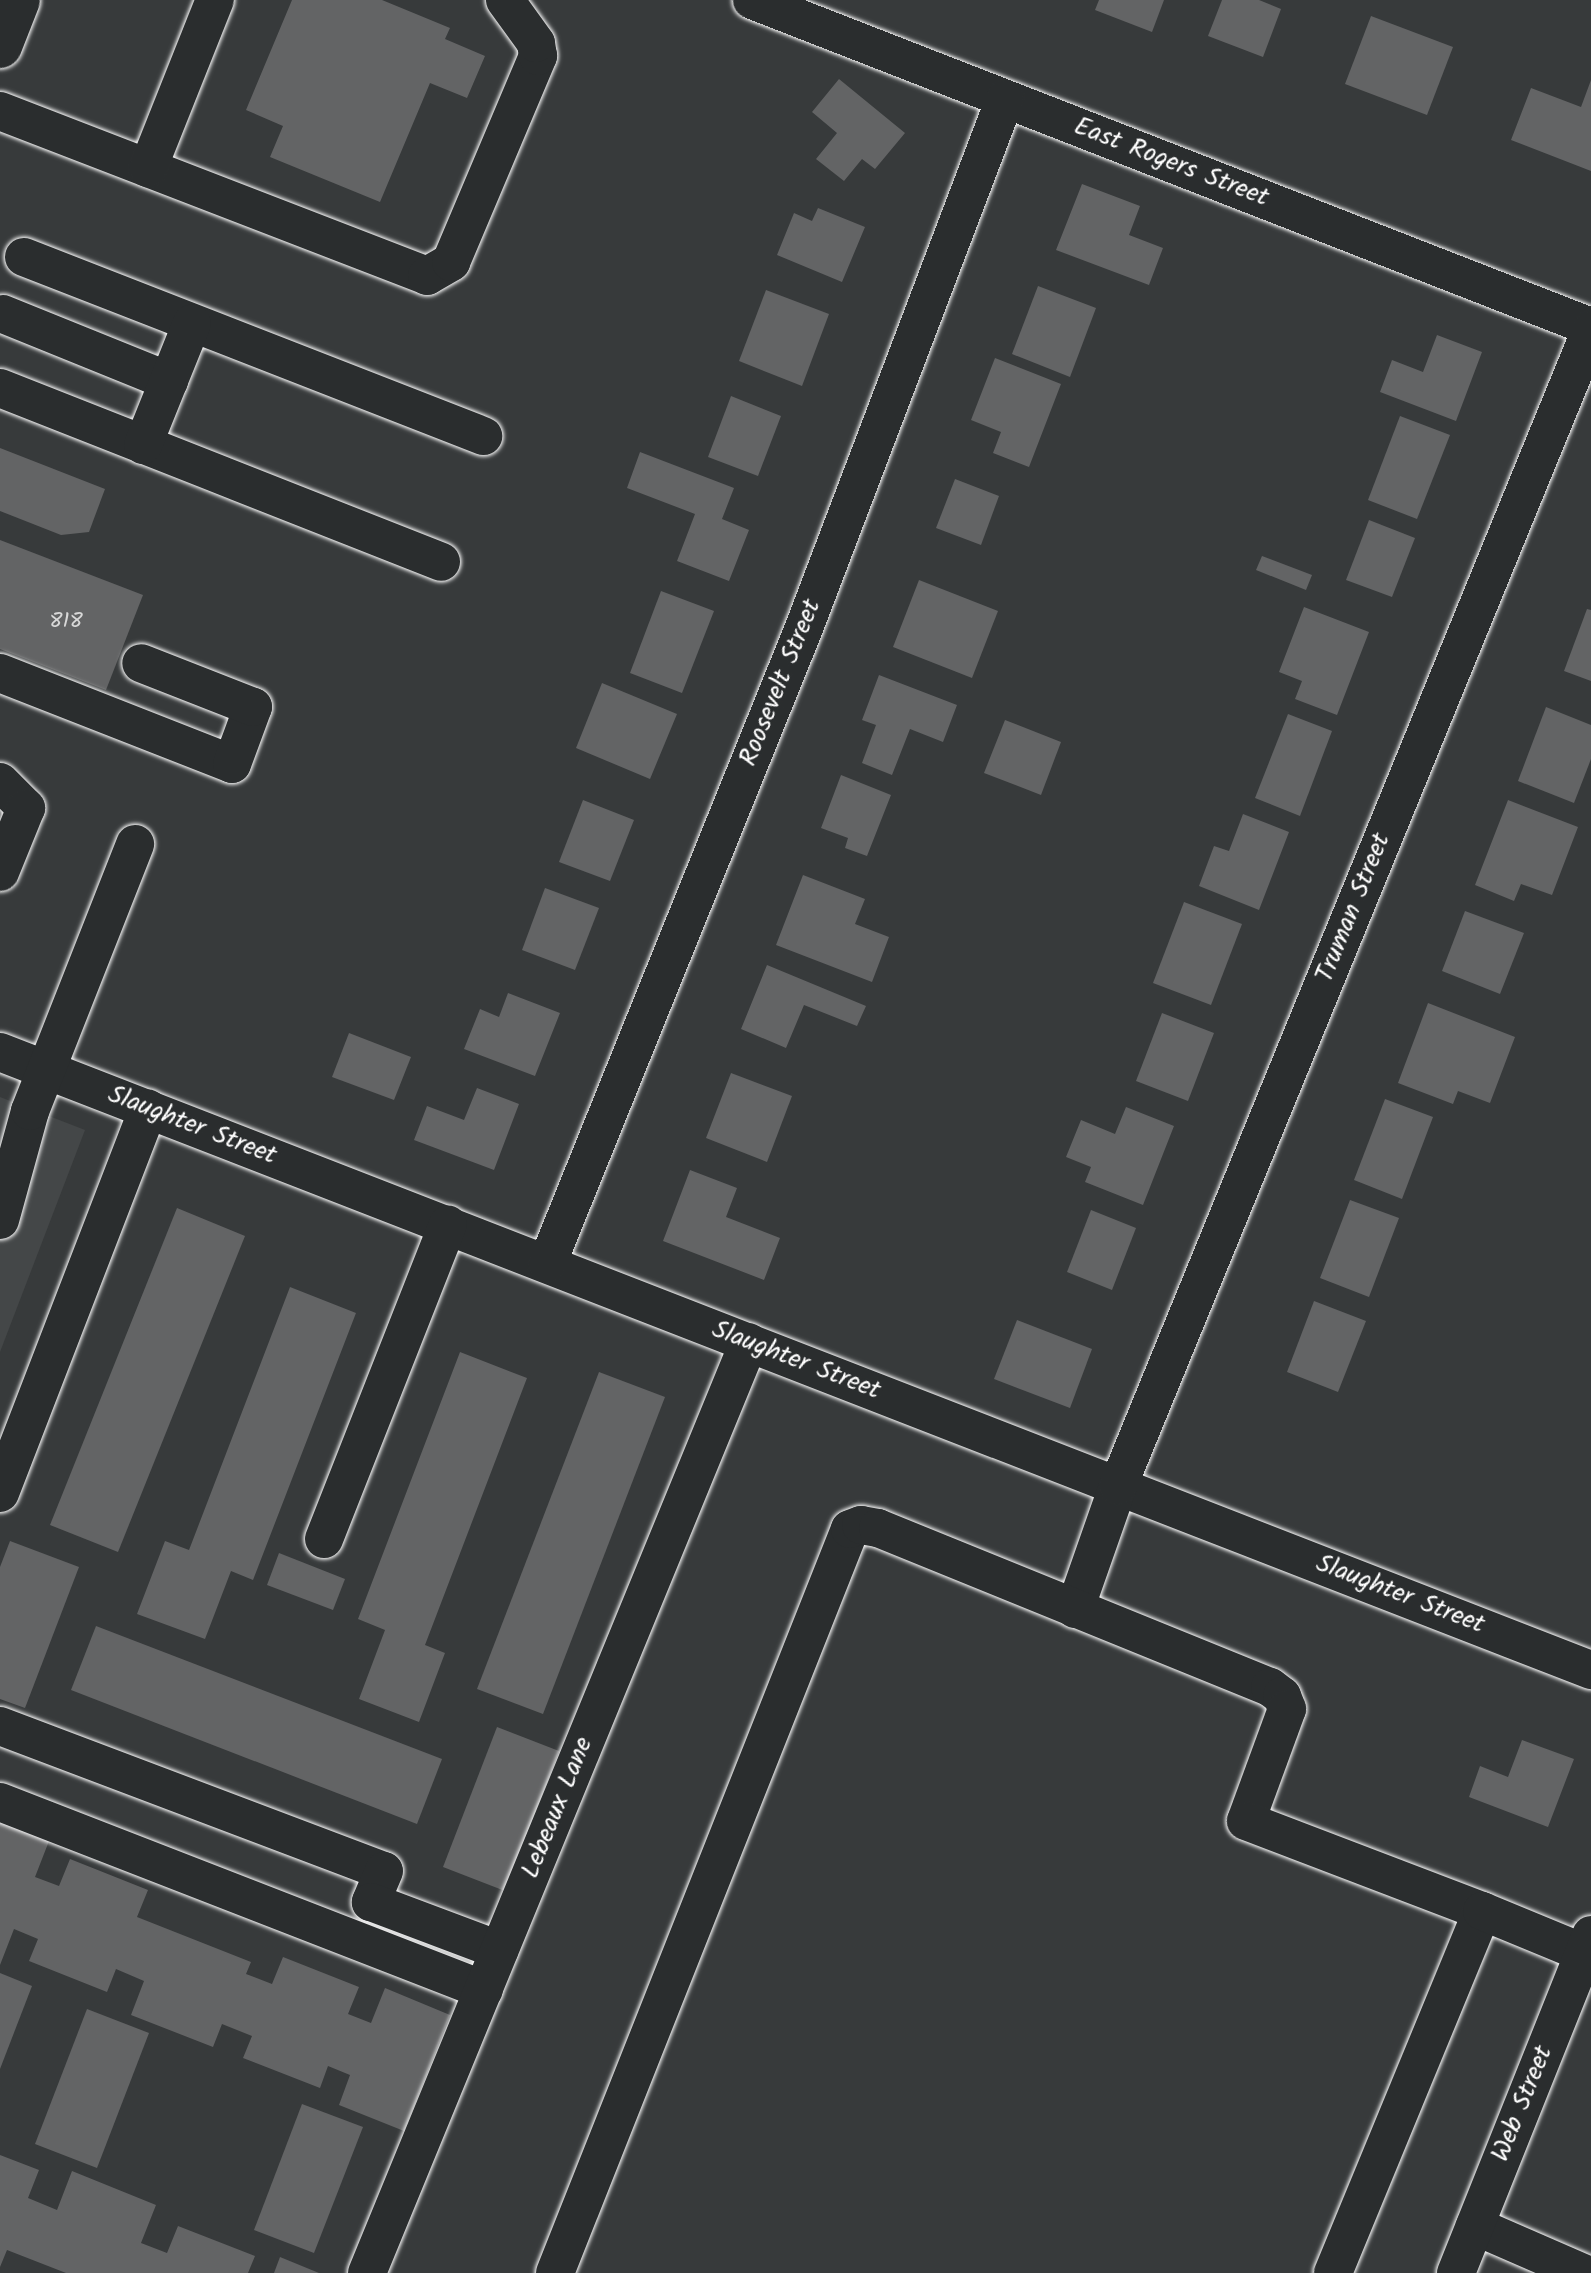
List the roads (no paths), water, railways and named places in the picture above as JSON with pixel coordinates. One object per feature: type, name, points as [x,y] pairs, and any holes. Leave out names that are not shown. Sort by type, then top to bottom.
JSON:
[{"type":"main road","points":[[0,46],[18,0]]},
{"type":"street","points":[[148,168],[215,0]]},
{"type":"street","points":[[0,111],[427,276],[439,272],[451,262],[538,56],[536,43],[505,0]]},
{"type":"street","name":"East Rogers Street","points":[[752,0],[1591,328]]},
{"type":"street","name":"Roosevelt Street","points":[[547,1264],[804,628],[1005,99]]},
{"type":"street","points":[[24,257],[483,436]]},
{"type":"street","points":[[3,314],[169,381]]},
{"type":"street","points":[[143,445],[192,323]]},
{"type":"street","name":"Truman Street","points":[[1075,1609],[1118,1486],[1591,328]]},
{"type":"street","points":[[0,388],[441,562]]},
{"type":"street","points":[[0,673],[232,764],[253,707],[141,663]]},
{"type":"street","points":[[0,782],[26,808],[0,872]]},
{"type":"street","points":[[0,1220],[46,1070],[135,844]]},
{"type":"street","name":"Slaughter Street","points":[[0,1052],[1591,1670]]},
{"type":"street","points":[[0,1493],[148,1109]]},
{"type":"street","points":[[324,1539],[448,1225]]},
{"type":"street","name":"Lebeaux Lane","points":[[367,2273],[749,1342]]},
{"type":"street","points":[[555,2273],[850,1529],[878,1528],[1282,1696],[1284,1726],[1246,1821],[1482,1911],[1589,1948]]},
{"type":"street","points":[[0,1726],[384,1871],[356,1940]]},
{"type":"street","points":[[0,1802],[484,1990]]},
{"type":"street","points":[[371,1902],[499,1950]]},
{"type":"street","points":[[1333,2273],[1482,1911]]},
{"type":"street","name":"Web Street","points":[[1456,2273],[1589,1948]]},
{"type":"street","points":[[1475,2226],[1583,2265]]}]
